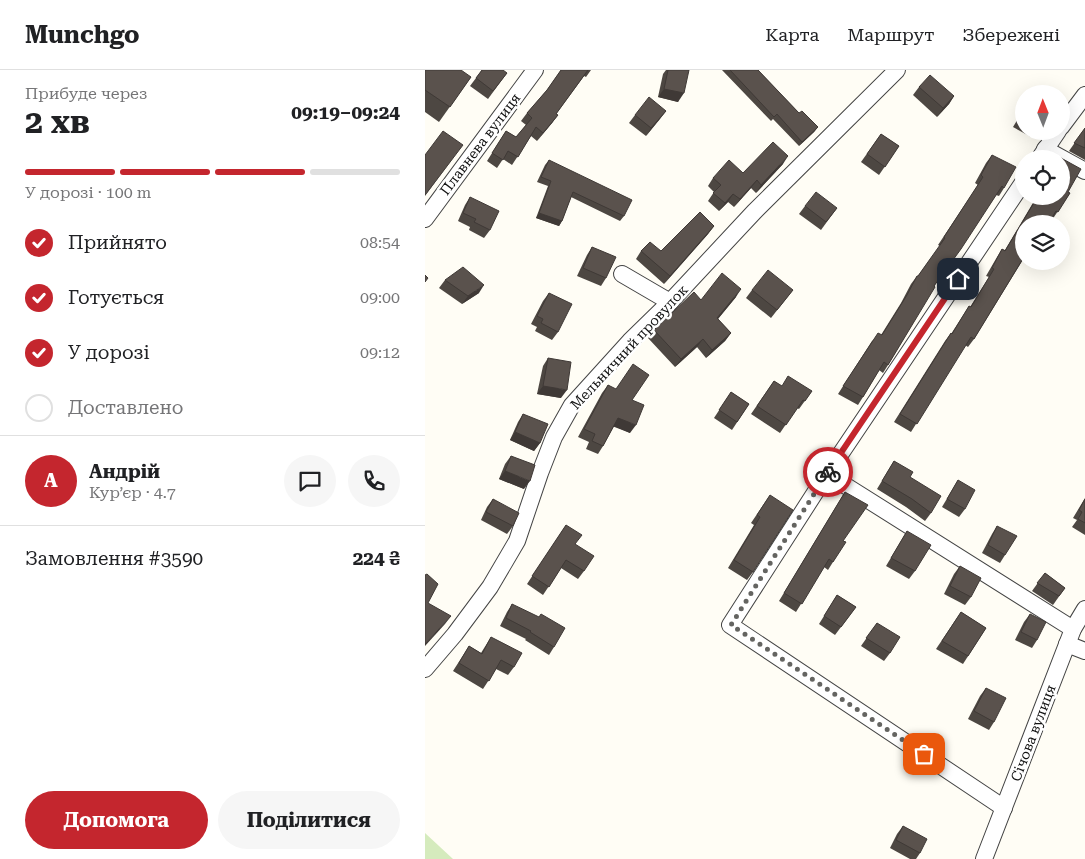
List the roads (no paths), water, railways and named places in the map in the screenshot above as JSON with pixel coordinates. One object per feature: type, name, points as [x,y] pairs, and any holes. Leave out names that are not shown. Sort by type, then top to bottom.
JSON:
[{"type":"street","name":"Плавнева вулиця","points":[[425,219],[535,70]]},
{"type":"street","name":"Мельничний провулок","points":[[425,669],[455,634],[490,587],[517,541],[554,437],[572,406],[630,341],[671,302],[754,212],[897,70]]},
{"type":"street","points":[[1070,115],[1085,95]]},
{"type":"street","points":[[1070,165],[1085,171]]},
{"type":"street","points":[[1004,808],[731,625],[827,474],[1015,194]]},
{"type":"street","points":[[622,274],[671,302]]},
{"type":"street","points":[[827,474],[1073,629]]},
{"type":"street","name":"Січова вулиця","points":[[985,859],[1073,629],[1085,609]]},
{"type":"street","points":[[1067,644],[1085,651]]}]
